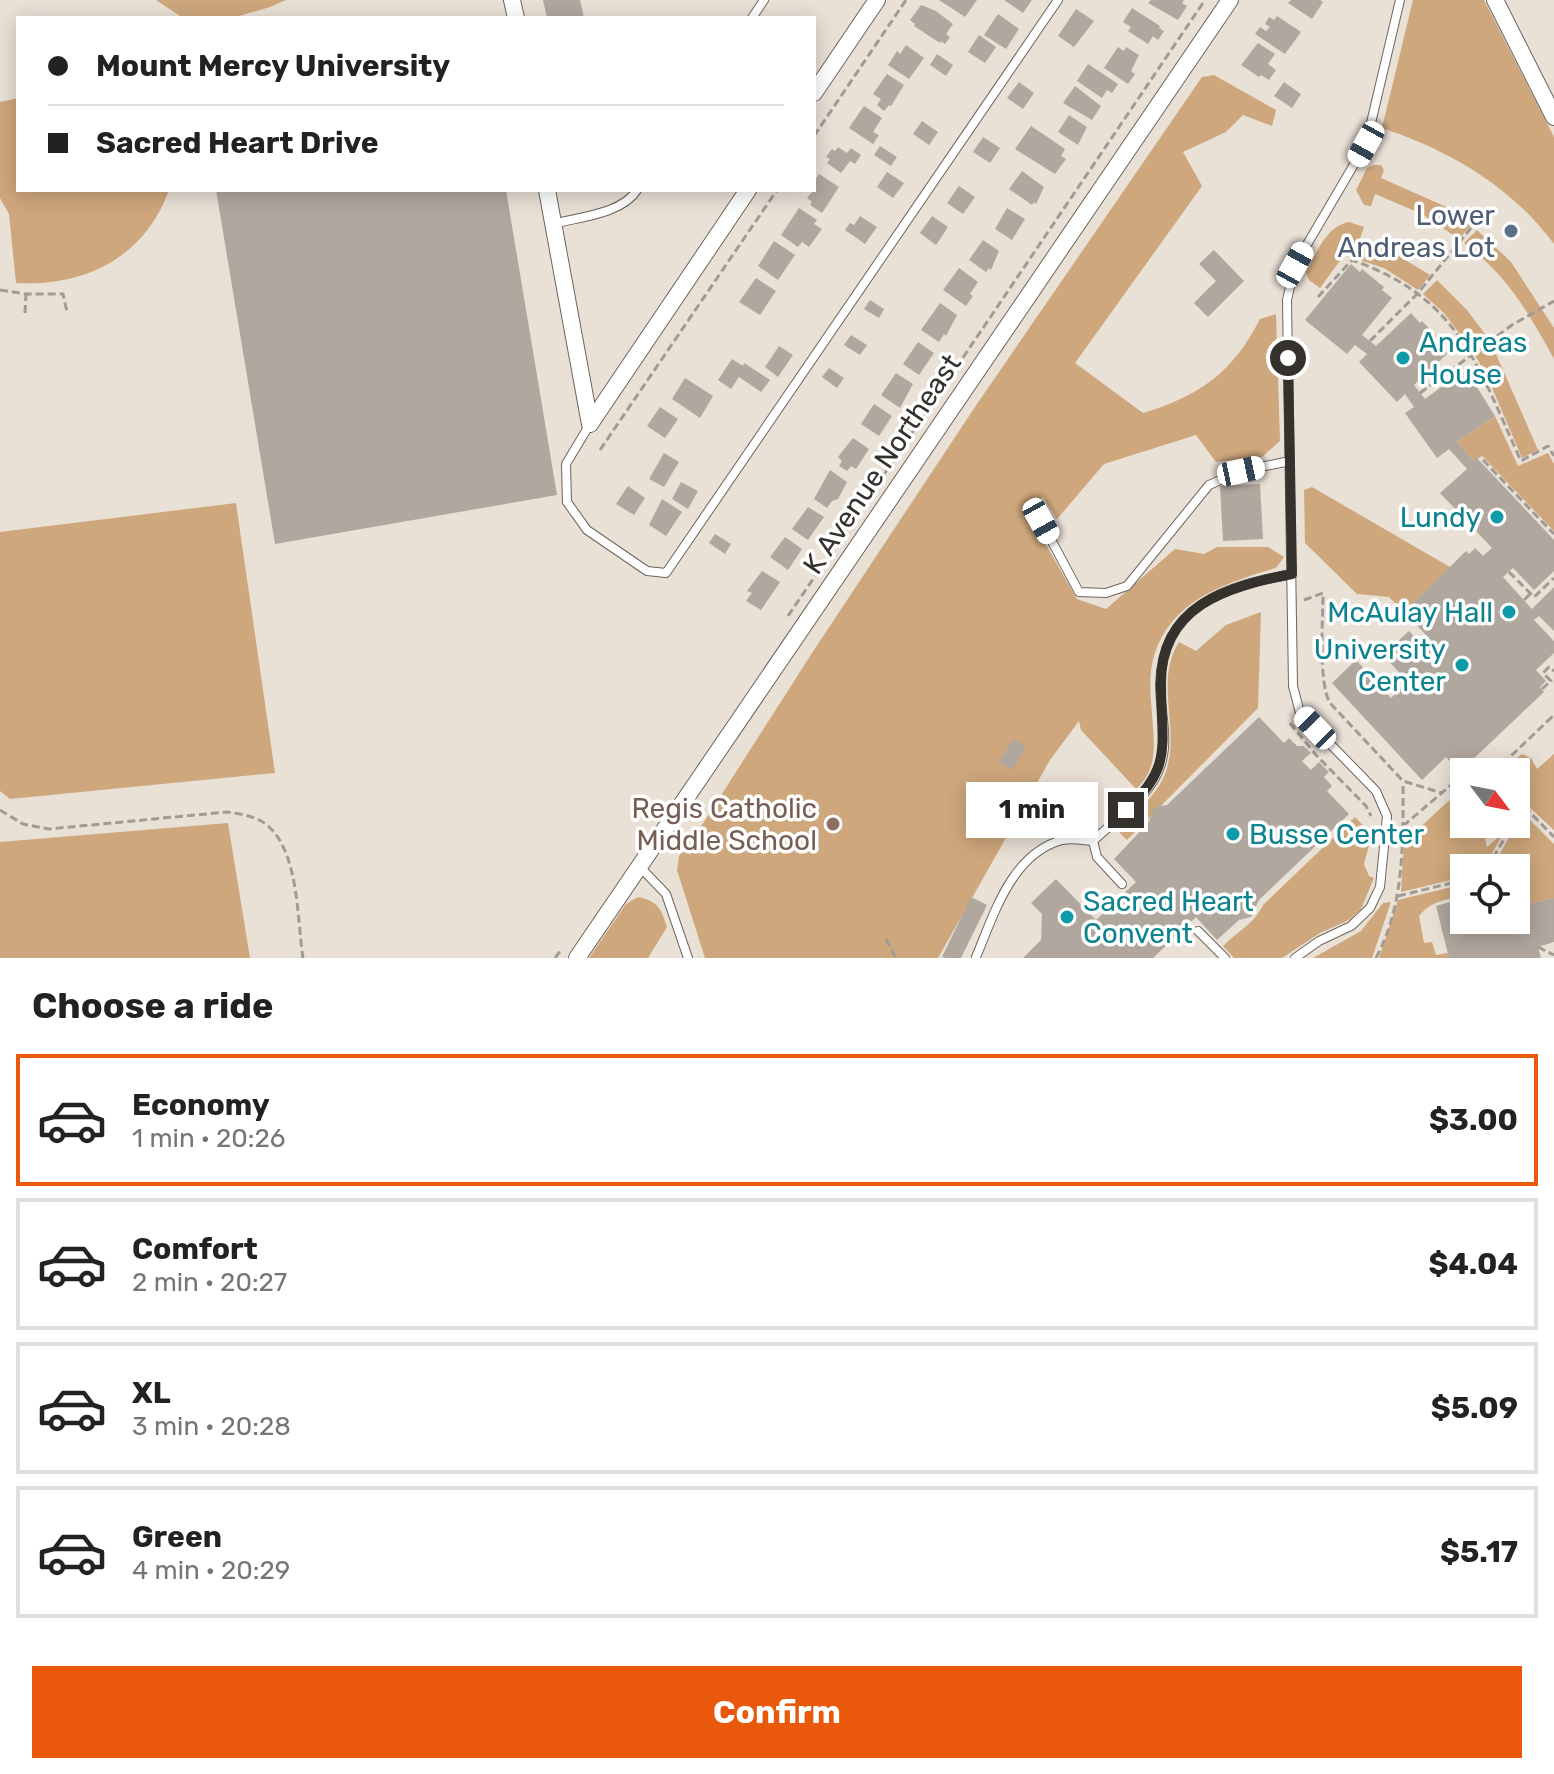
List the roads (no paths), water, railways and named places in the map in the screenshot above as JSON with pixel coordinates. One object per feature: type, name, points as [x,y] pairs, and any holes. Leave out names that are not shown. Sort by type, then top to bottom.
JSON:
[{"type":"street","points":[[816,90],[877,0]]},
{"type":"street","name":"K Avenue Northeast","points":[[577,958],[1230,0]]},
{"type":"street","points":[[1495,0],[1554,117]]},
{"type":"street","points":[[547,192],[590,424]]},
{"type":"street","points":[[590,424],[747,192]]},
{"type":"lane","points":[[590,424],[566,464],[567,502],[587,530],[647,571],[666,573],[1058,0]]},
{"type":"lane","points":[[1295,958],[1319,941],[1351,926],[1370,908],[1380,887],[1387,816],[1376,791],[1300,713],[1293,686],[1287,300],[1295,265],[1366,144],[1400,0]]},
{"type":"lane","points":[[553,224],[608,210],[636,192]]},
{"type":"lane","points":[[1041,521],[1079,592],[1106,593],[1127,586],[1209,485],[1241,471],[1290,461]]},
{"type":"lane","points":[[976,957],[1008,884],[1038,851],[1064,839],[1093,841],[1147,791],[1161,764],[1164,726],[1160,684],[1165,651],[1181,619],[1216,594],[1292,574]]},
{"type":"lane","points":[[1093,841],[1097,857],[1122,884]]},
{"type":"lane","points":[[639,867],[666,894],[688,958]]},
{"type":"lane","points":[[1198,931],[1225,958]]},
{"type":"place","name":"Lower Andreas Lot","points":[[1511,231]]},
{"type":"place","name":"Andreas House","points":[[1403,358]]},
{"type":"place","name":"Lundy","points":[[1497,517]]},
{"type":"place","name":"McAulay Hall","points":[[1509,612]]},
{"type":"place","name":"University Center","points":[[1462,665]]},
{"type":"place","name":"Regis Catholic Middle School","points":[[833,824]]},
{"type":"place","name":"Busse Center","points":[[1233,834]]},
{"type":"place","name":"Sacred Heart Convent","points":[[1067,917]]}]
